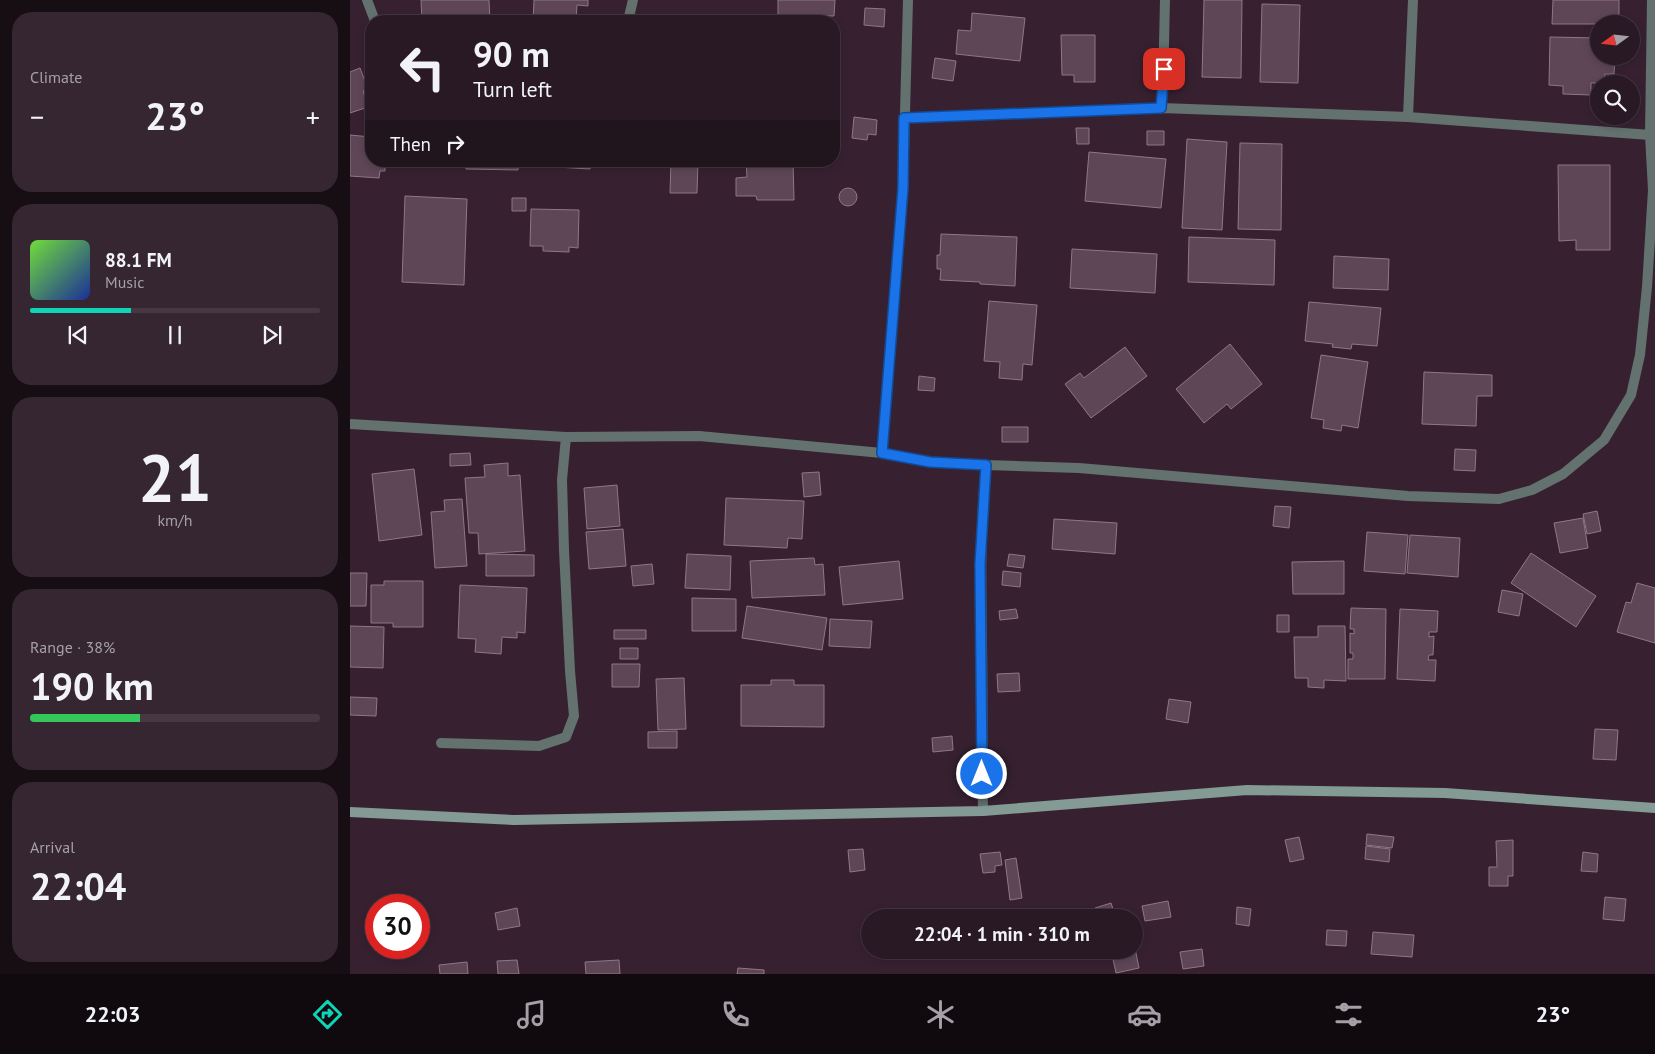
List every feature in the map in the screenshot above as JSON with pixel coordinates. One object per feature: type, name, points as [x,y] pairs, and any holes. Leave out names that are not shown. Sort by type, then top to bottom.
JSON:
[{"type":"main road","points":[[350,812],[514,820],[982,811],[1247,790],[1445,793],[1655,808]]},
{"type":"street","points":[[367,0],[373,15]]},
{"type":"street","points":[[629,15],[633,0]]},
{"type":"street","points":[[882,453],[903,188],[908,0]]},
{"type":"street","points":[[1161,108],[1165,0]]},
{"type":"street","points":[[1408,117],[1413,0]]},
{"type":"street","points":[[350,424],[566,437],[699,436],[882,453],[930,462],[1079,468],[1408,496],[1499,499],[1532,490],[1563,474],[1604,440],[1631,395],[1640,355],[1647,287],[1653,190],[1650,135],[1652,0]]},
{"type":"street","points":[[904,118],[1161,108],[1408,117],[1650,135]]},
{"type":"street","points":[[441,743],[538,746],[566,737],[574,716],[564,550],[562,480],[566,437]]},
{"type":"street","points":[[982,811],[980,564],[986,465]]},
{"type":"building","points":[[421,0],[489,0],[490,15],[422,15]]},
{"type":"building","points":[[534,0],[588,0],[588,6],[577,5],[576,15],[533,15]]},
{"type":"building","points":[[778,0],[835,0],[834,15],[778,15]]},
{"type":"building","points":[[1204,0],[1242,0],[1241,78],[1202,77]]},
{"type":"building","points":[[1553,0],[1619,0],[1619,15],[1590,15],[1590,24],[1552,24]]},
{"type":"building","points":[[1262,4],[1300,5],[1298,83],[1260,82]]},
{"type":"building","points":[[865,8],[885,9],[884,27],[864,25]]},
{"type":"building","points":[[972,13],[1025,18],[1020,61],[956,54],[958,30],[971,31]]},
{"type":"building","points":[[1061,35],[1095,35],[1095,82],[1074,82],[1074,75],[1062,75]]},
{"type":"building","points":[[1550,37],[1590,38],[1590,65],[1614,65],[1614,74],[1590,75],[1590,95],[1563,94],[1563,86],[1549,85]]},
{"type":"building","points":[[935,58],[956,61],[953,81],[932,78]]},
{"type":"building","points":[[360,68],[365,81],[365,90],[363,91],[365,108],[350,113],[350,72]]},
{"type":"building","points":[[854,117],[877,120],[876,135],[868,134],[867,140],[852,138]]},
{"type":"building","points":[[1076,128],[1089,128],[1089,144],[1077,144]]},
{"type":"building","points":[[1147,131],[1164,131],[1164,145],[1147,145]]},
{"type":"building","points":[[350,135],[365,136],[365,167],[385,167],[385,171],[380,171],[379,178],[350,176]]},
{"type":"building","points":[[1187,139],[1227,142],[1222,230],[1182,228]]},
{"type":"building","points":[[1240,143],[1282,144],[1281,230],[1238,229]]},
{"type":"building","points":[[1089,152],[1166,159],[1161,208],[1085,201]]},
{"type":"building","points":[[1558,165],[1610,165],[1610,250],[1576,250],[1576,240],[1559,241]]},
{"type":"building","points":[[466,167],[518,167],[518,170],[466,169]]},
{"type":"building","points":[[556,167],[590,167],[590,169]]},
{"type":"building","points":[[671,167],[698,167],[697,193],[670,193]]},
{"type":"building","points":[[746,167],[793,167],[794,200],[757,200],[756,196],[736,196],[736,178],[747,177]]},
{"type":"building","points":[[844,188],[852,188],[857,193],[855,204],[844,206],[839,201],[839,193]]},
{"type":"building","points":[[405,196],[467,199],[464,285],[402,282]]},
{"type":"building","points":[[512,198],[526,198],[526,211],[512,211]]},
{"type":"building","points":[[531,209],[579,210],[578,248],[569,247],[569,252],[543,251],[543,246],[530,246]]},
{"type":"building","points":[[941,234],[1017,237],[1015,286],[940,280],[941,269],[937,269],[937,255],[940,255]]},
{"type":"building","points":[[1189,237],[1275,240],[1274,285],[1188,282]]},
{"type":"building","points":[[1072,249],[1157,254],[1155,293],[1070,288]]},
{"type":"building","points":[[1334,256],[1389,259],[1388,290],[1333,288]]},
{"type":"building","points":[[989,301],[1037,305],[1032,365],[1023,364],[1022,380],[999,378],[1000,362],[984,361]]},
{"type":"building","points":[[1309,302],[1381,308],[1377,346],[1352,344],[1351,349],[1332,347],[1333,344],[1305,341]]},
{"type":"building","points":[[1230,344],[1262,384],[1231,409],[1227,404],[1204,423],[1176,389]]},
{"type":"building","points":[[1125,347],[1147,376],[1091,418],[1065,384],[1080,373],[1084,378]]},
{"type":"building","points":[[1321,355],[1368,362],[1358,428],[1342,425],[1341,431],[1323,428],[1324,420],[1311,418]]},
{"type":"building","points":[[1424,372],[1492,375],[1492,396],[1477,396],[1476,426],[1422,424]]},
{"type":"building","points":[[919,376],[935,378],[934,391],[918,390]]},
{"type":"building","points":[[1002,427],[1028,427],[1028,442],[1002,442]]},
{"type":"building","points":[[1455,449],[1476,450],[1475,471],[1454,470]]},
{"type":"building","points":[[470,453],[471,465],[450,466],[450,454]]},
{"type":"building","points":[[508,463],[508,476],[520,475],[525,551],[479,554],[478,533],[469,533],[465,478],[485,477],[484,465]]},
{"type":"building","points":[[414,469],[422,535],[379,541],[372,474]]},
{"type":"building","points":[[819,472],[821,495],[804,497],[802,473]]},
{"type":"building","points":[[617,485],[620,526],[587,529],[584,488]]},
{"type":"building","points":[[726,498],[804,501],[802,539],[788,538],[787,548],[724,545]]},
{"type":"building","points":[[462,499],[467,566],[435,568],[431,512],[445,511],[444,500]]},
{"type":"building","points":[[1275,506],[1291,507],[1289,528],[1273,526]]},
{"type":"building","points":[[1597,511],[1601,531],[1587,534],[1583,514]]},
{"type":"building","points":[[1583,518],[1588,548],[1560,553],[1554,523]]},
{"type":"building","points":[[1054,519],[1117,523],[1115,554],[1052,549]]},
{"type":"building","points":[[623,529],[626,566],[589,569],[586,532]]},
{"type":"building","points":[[1367,532],[1408,535],[1405,574],[1364,571]]},
{"type":"building","points":[[1410,535],[1460,538],[1458,577],[1407,573]]},
{"type":"building","points":[[1531,553],[1596,596],[1576,627],[1511,583]]},
{"type":"building","points":[[486,554],[534,555],[534,576],[486,576]]},
{"type":"building","points":[[687,554],[731,556],[730,590],[685,588]]},
{"type":"building","points":[[1009,554],[1025,556],[1023,568],[1007,566]]},
{"type":"building","points":[[814,558],[815,565],[823,564],[825,595],[752,598],[750,561]]},
{"type":"building","points":[[899,561],[903,599],[843,605],[839,567]]},
{"type":"building","points":[[1344,561],[1344,594],[1293,594],[1292,562]]},
{"type":"building","points":[[652,564],[654,584],[633,586],[631,566]]},
{"type":"building","points":[[1003,571],[1021,573],[1020,587],[1002,585]]},
{"type":"building","points":[[350,573],[367,573],[366,606],[350,606]]},
{"type":"building","points":[[384,581],[423,581],[423,627],[393,627],[393,623],[371,623],[371,585],[384,585]]},
{"type":"building","points":[[1637,583],[1655,588],[1655,643],[1617,632],[1626,602],[1631,603]]},
{"type":"building","points":[[460,585],[527,588],[525,633],[517,632],[517,638],[502,637],[501,654],[475,652],[476,639],[458,638]]},
{"type":"building","points":[[1502,590],[1523,594],[1519,616],[1498,612]]},
{"type":"building","points":[[692,598],[736,599],[736,631],[692,631]]},
{"type":"building","points":[[747,606],[827,618],[822,650],[742,638]]},
{"type":"building","points":[[1351,608],[1386,609],[1385,679],[1348,679],[1348,659],[1353,659],[1353,653],[1350,653],[1350,633],[1354,634],[1354,629],[1350,629]]},
{"type":"building","points":[[1016,609],[1018,618],[1000,620],[999,611]]},
{"type":"building","points":[[1400,609],[1438,611],[1437,632],[1429,632],[1429,637],[1434,636],[1433,655],[1429,655],[1428,660],[1436,660],[1435,681],[1397,679]]},
{"type":"building","points":[[1277,615],[1289,615],[1289,632],[1277,632]]},
{"type":"building","points":[[830,619],[872,621],[870,648],[829,646]]},
{"type":"building","points":[[350,626],[384,627],[383,668],[350,667]]},
{"type":"building","points":[[1318,626],[1345,626],[1346,681],[1324,680],[1324,688],[1308,687],[1308,678],[1295,678],[1294,637],[1318,637]]},
{"type":"building","points":[[614,630],[646,630],[646,639],[614,639]]},
{"type":"building","points":[[620,648],[638,648],[638,659],[620,659]]},
{"type":"building","points":[[612,664],[640,664],[639,687],[612,687]]},
{"type":"building","points":[[1019,673],[1020,691],[998,692],[997,674]]},
{"type":"building","points":[[684,678],[686,729],[658,730],[656,679]]},
{"type":"building","points":[[771,680],[794,680],[794,685],[824,685],[824,727],[741,726],[741,685],[771,685]]},
{"type":"building","points":[[350,697],[377,698],[376,716],[350,715]]},
{"type":"building","points":[[1169,699],[1191,702],[1188,723],[1166,719]]},
{"type":"building","points":[[1595,729],[1618,730],[1616,760],[1593,759]]},
{"type":"building","points":[[677,731],[677,748],[648,748],[648,732]]},
{"type":"building","points":[[952,736],[953,750],[933,752],[932,738]]},
{"type":"building","points":[[1367,834],[1394,837],[1392,848],[1366,845]]},
{"type":"building","points":[[1299,837],[1304,859],[1290,862],[1285,840]]},
{"type":"building","points":[[1513,840],[1513,876],[1508,876],[1508,886],[1489,886],[1489,867],[1497,867],[1496,841]]},
{"type":"building","points":[[1366,846],[1390,849],[1389,862],[1365,859]]},
{"type":"building","points":[[863,849],[865,870],[850,872],[848,850]]},
{"type":"building","points":[[1000,852],[1002,865],[995,866],[995,872],[983,873],[980,854]]},
{"type":"building","points":[[1583,852],[1598,854],[1597,872],[1581,871]]},
{"type":"building","points":[[1016,858],[1022,898],[1010,900],[1005,860]]},
{"type":"building","points":[[1605,897],[1626,899],[1624,921],[1603,919]]},
{"type":"building","points":[[1168,901],[1171,917],[1145,921],[1142,906]]},
{"type":"building","points":[[1111,903],[1113,909],[1095,909]]},
{"type":"building","points":[[1237,907],[1251,909],[1249,926],[1236,924]]},
{"type":"building","points":[[517,908],[520,926],[498,930],[495,913]]},
{"type":"building","points":[[1327,930],[1347,931],[1346,946],[1326,945]]},
{"type":"building","points":[[1373,932],[1414,935],[1412,957],[1371,954]]},
{"type":"building","points":[[1202,949],[1204,966],[1183,969],[1180,952]]},
{"type":"building","points":[[1113,959],[1137,959],[1139,968],[1116,973]]},
{"type":"building","points":[[517,960],[519,974],[498,974],[497,961]]},
{"type":"building","points":[[619,960],[620,974],[586,974],[585,962]]},
{"type":"building","points":[[467,962],[468,974],[440,974],[439,965]]},
{"type":"building","points":[[738,968],[764,970],[764,974],[737,974]]},
{"type":"route","points":[[982,774],[980,564],[986,465],[930,462],[882,453],[903,188],[904,118],[1161,108],[1164,69]]}]
